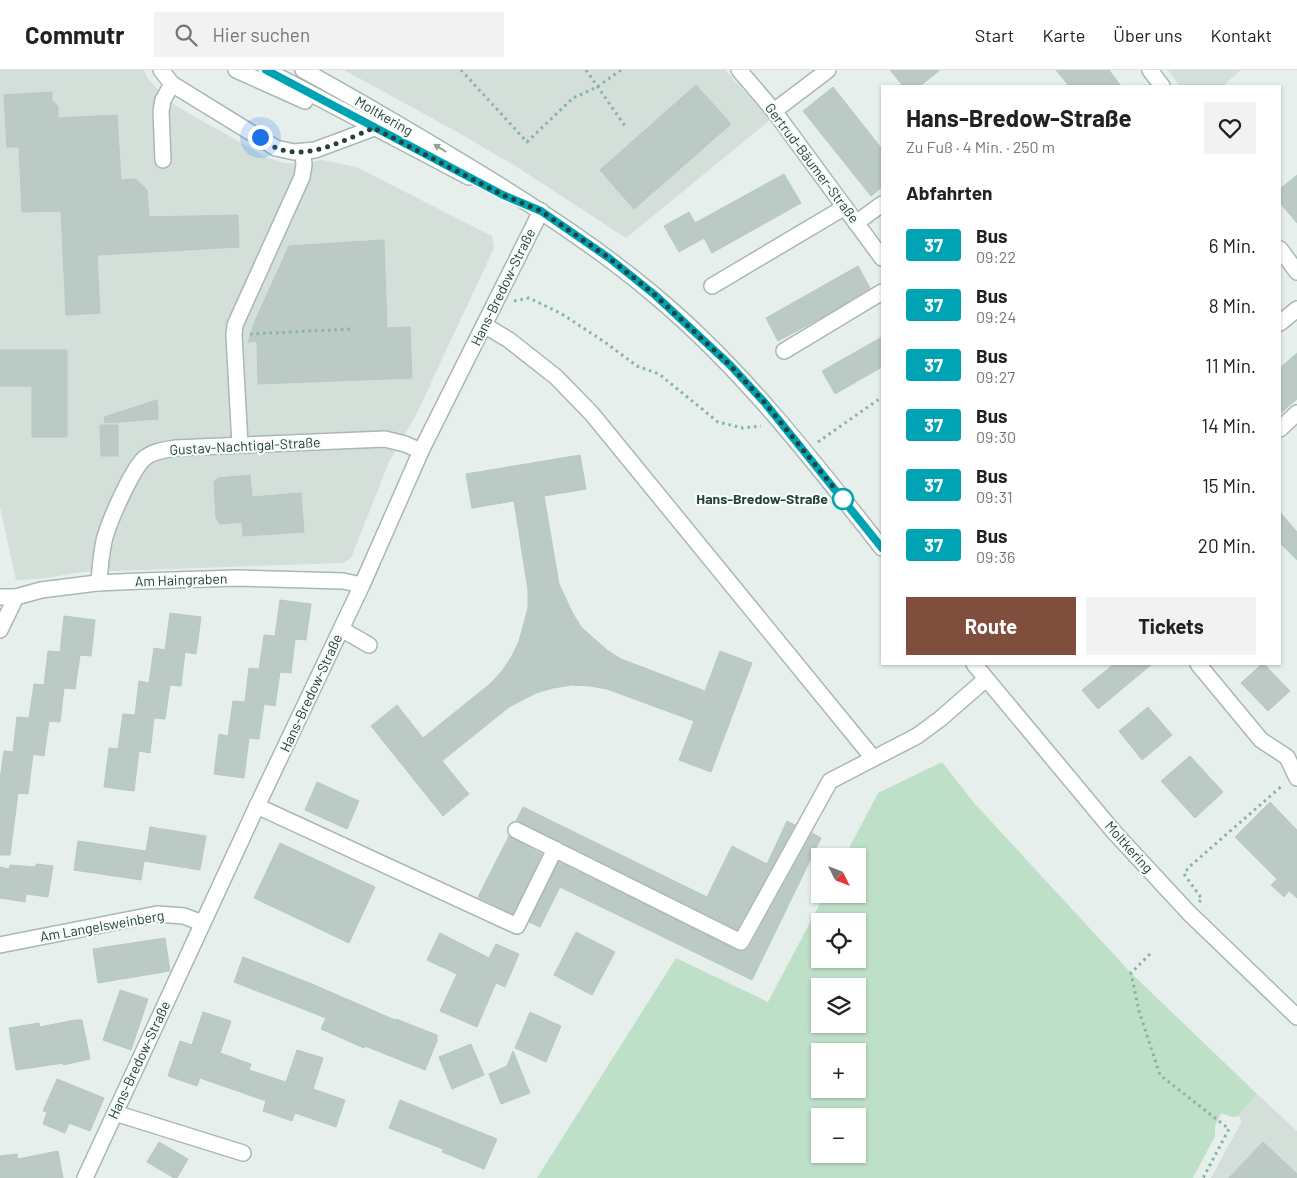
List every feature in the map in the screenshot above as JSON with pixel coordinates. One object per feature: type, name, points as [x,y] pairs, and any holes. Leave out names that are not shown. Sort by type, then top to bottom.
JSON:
[{"type":"street","points":[[160,70],[172,84],[276,148],[303,152],[325,147],[374,128]]},
{"type":"street","points":[[236,70],[300,99],[374,128]]},
{"type":"street","name":"Moltkering","points":[[266,70],[503,195],[541,211]]},
{"type":"street","name":"Moltkering","points":[[303,70],[407,128],[541,211],[609,258],[655,295],[730,365],[783,424],[881,547]]},
{"type":"street","name":"Gertrud-Bäumer-Straße","points":[[739,70],[774,110],[881,257]]},
{"type":"street","points":[[774,110],[828,70]]},
{"type":"street","points":[[1150,70],[1161,85]]},
{"type":"street","points":[[163,160],[161,111],[163,100],[172,84]]},
{"type":"street","points":[[240,445],[235,325],[302,177],[304,170],[303,152]]},
{"type":"street","points":[[856,223],[881,205]]},
{"type":"street","points":[[712,286],[845,207]]},
{"type":"street","name":"Hans-Bredow-Straße","points":[[85,1178],[202,923],[362,585],[421,451],[541,211]]},
{"type":"street","points":[[1281,249],[1297,272]]},
{"type":"street","points":[[784,351],[881,293]]},
{"type":"street","points":[[1281,322],[1297,308]]},
{"type":"street","points":[[484,325],[509,340],[556,377],[592,414],[873,758]]},
{"type":"street","points":[[1281,428],[1297,413]]},
{"type":"street","name":"Gustav-Nachtigal-Straße","points":[[99,583],[101,558],[106,535],[133,472],[146,457],[164,450],[385,439],[405,444],[421,451]]},
{"type":"street","name":"Am Haingraben","points":[[0,597],[16,597],[41,590],[99,583],[237,578],[343,581],[362,585]]},
{"type":"street","points":[[0,630],[16,597]]},
{"type":"street","points":[[341,629],[370,645]]},
{"type":"street","name":"Moltkering","points":[[975,665],[1114,832],[1189,913],[1297,1017]]},
{"type":"street","points":[[1199,665],[1261,740],[1292,753],[1296,776]]},
{"type":"street","points":[[516,830],[741,942],[830,781],[917,736],[940,719],[986,679]]},
{"type":"street","points":[[257,806],[516,926],[555,849]]},
{"type":"street","name":"Am Langelsweinberg","points":[[0,945],[157,914],[184,916],[202,923]]},
{"type":"street","points":[[115,1113],[243,1153]]},
{"type":"path","points":[[461,70],[527,142],[573,98],[597,87],[621,70]]},
{"type":"path","points":[[586,70],[626,126]]},
{"type":"path","points":[[494,304],[529,298],[562,314],[637,366],[659,374],[718,422],[743,428],[783,424]]},
{"type":"path","points":[[234,335],[351,329]]},
{"type":"path","points":[[806,452],[881,397]]},
{"type":"path","points":[[1189,913],[1202,899],[1184,874],[1189,866],[1296,776]]},
{"type":"path","points":[[1150,954],[1131,973],[1139,1011],[1160,1075],[1229,1129],[1203,1178]]},
{"type":"shaded area","points":[[0,70],[144,70],[147,77],[158,90],[176,106],[266,157],[284,163],[302,164],[322,160],[356,167],[492,236],[494,248],[416,415],[389,462],[351,558],[343,563],[82,572],[40,579],[16,580],[0,507]]},
{"type":"shaded area","points":[[344,70],[725,70],[770,120],[626,238],[517,167]]},
{"type":"shaded area","points":[[1168,70],[1241,70],[1224,85],[1179,85]]},
{"type":"shaded area","points":[[1257,1094],[1297,1131],[1297,1178],[1211,1178],[1242,1121],[1238,1116]]},
{"type":"green space","points":[[942,762],[975,804],[1131,973],[1257,1094],[1238,1116],[1232,1117],[1221,1113],[1215,1126],[1215,1136],[1193,1178],[537,1178],[676,958],[768,1002],[811,921],[811,968],[866,968],[866,913],[815,913],[820,903],[866,903],[866,848],[849,848],[878,793]]},
{"type":"building","points":[[890,70],[940,70],[921,85],[902,85]]},
{"type":"building","points":[[1056,70],[1109,70],[1120,85],[1068,85]]},
{"type":"building","points":[[696,85],[731,124],[634,209],[600,170]]},
{"type":"building","points":[[833,87],[881,148],[881,188],[871,196],[803,111]]},
{"type":"building","points":[[52,92],[52,101],[58,106],[58,118],[117,115],[121,180],[136,179],[147,190],[149,217],[238,215],[239,247],[97,255],[100,313],[66,315],[61,211],[22,212],[19,147],[7,147],[4,95]]},
{"type":"building","points":[[784,174],[801,203],[712,253],[704,238],[679,252],[664,226],[689,212],[695,223]]},
{"type":"building","points":[[1297,175],[1297,223],[1281,204],[1281,188]]},
{"type":"building","points":[[384,240],[387,328],[410,327],[412,378],[258,384],[257,341],[248,342],[255,321],[289,246]]},
{"type":"building","points":[[858,266],[870,288],[821,318],[778,341],[766,318]]},
{"type":"building","points":[[881,338],[881,368],[835,394],[822,371]]},
{"type":"building","points":[[0,350],[67,350],[67,437],[32,437],[32,386],[0,386]]},
{"type":"building","points":[[1297,353],[1297,399],[1281,413],[1281,367]]},
{"type":"building","points":[[157,400],[158,419],[105,423],[104,417]]},
{"type":"building","points":[[100,425],[118,425],[118,456],[101,456]]},
{"type":"building","points":[[580,455],[586,489],[544,496],[559,584],[582,628],[607,650],[621,659],[705,691],[720,651],[752,663],[711,772],[679,760],[694,721],[607,689],[572,685],[553,688],[536,693],[509,707],[442,761],[469,794],[443,816],[371,726],[397,705],[423,738],[491,683],[512,656],[519,641],[528,608],[528,590],[514,501],[472,508],[466,474]]},
{"type":"building","points":[[250,475],[252,497],[301,493],[304,532],[243,536],[242,522],[220,524],[216,518],[214,482],[218,478]]},
{"type":"building","points":[[1281,513],[1297,532],[1297,560],[1281,544]]},
{"type":"building","points":[[280,600],[311,604],[306,640],[295,639],[291,673],[280,672],[275,706],[264,704],[259,739],[249,738],[244,778],[214,774],[219,734],[228,736],[233,701],[245,702],[249,668],[259,669],[264,635],[275,636]]},
{"type":"building","points":[[170,613],[201,617],[196,654],[185,652],[181,686],[170,685],[165,719],[154,718],[150,753],[139,751],[134,791],[104,787],[109,748],[118,749],[123,714],[135,715],[139,681],[149,683],[154,648],[165,650]]},
{"type":"building","points":[[64,616],[95,620],[91,656],[80,655],[75,689],[64,688],[60,722],[49,721],[44,756],[33,754],[28,794],[18,793],[10,855],[0,855],[0,780],[4,751],[13,752],[17,717],[29,718],[34,684],[44,685],[48,651],[60,652]]},
{"type":"building","points":[[1113,665],[1151,665],[1098,709],[1082,690]]},
{"type":"building","points":[[1261,665],[1265,665],[1290,691],[1268,711],[1241,683]]},
{"type":"building","points":[[1148,707],[1172,735],[1142,760],[1119,731]]},
{"type":"building","points":[[1190,756],[1223,792],[1195,818],[1161,781]]},
{"type":"building","points":[[317,782],[359,801],[347,829],[305,810]]},
{"type":"building","points":[[1270,802],[1297,830],[1297,898],[1289,891],[1284,897],[1271,885],[1277,879],[1235,837]]},
{"type":"building","points":[[523,807],[707,897],[732,846],[767,864],[787,821],[795,825],[737,930],[516,821]]},
{"type":"building","points":[[150,827],[206,836],[200,870],[144,861],[141,880],[74,870],[78,841],[146,851]]},
{"type":"building","points":[[812,833],[821,838],[816,848],[811,848],[811,859],[752,980],[560,887],[540,927],[529,922],[559,862],[737,950],[746,950]]},
{"type":"building","points":[[509,836],[542,854],[513,914],[478,897]]},
{"type":"building","points":[[280,843],[375,887],[349,943],[254,898]]},
{"type":"building","points":[[36,864],[53,866],[48,897],[26,894],[25,902],[0,898],[0,867],[9,869],[10,865],[36,867]]},
{"type":"building","points":[[576,932],[615,952],[592,995],[554,975]]},
{"type":"building","points":[[440,933],[489,958],[496,944],[519,954],[505,987],[496,983],[477,1027],[440,1011],[457,974],[427,960]]},
{"type":"building","points":[[165,938],[170,971],[98,983],[93,949]]},
{"type":"building","points":[[243,957],[395,1020],[437,1035],[437,1041],[425,1070],[365,1046],[364,1048],[321,1029],[326,1018],[234,982]]},
{"type":"building","points":[[120,990],[148,999],[131,1050],[103,1040]]},
{"type":"building","points":[[203,1012],[231,1021],[220,1053],[251,1064],[249,1070],[286,1082],[297,1050],[323,1058],[313,1089],[345,1100],[336,1127],[295,1113],[292,1121],[263,1111],[266,1101],[200,1078],[197,1086],[168,1076],[180,1041],[192,1045]]},
{"type":"building","points":[[530,1012],[561,1026],[546,1062],[515,1048]]},
{"type":"building","points":[[82,1020],[90,1059],[63,1065],[64,1063],[16,1070],[9,1028],[39,1023],[40,1027]]},
{"type":"building","points":[[471,1044],[484,1075],[452,1089],[439,1057]]},
{"type":"building","points":[[513,1051],[530,1093],[501,1104],[489,1074],[507,1066]]},
{"type":"building","points":[[57,1079],[104,1098],[90,1131],[69,1123],[65,1133],[43,1124],[47,1112],[43,1111]]},
{"type":"building","points":[[400,1100],[497,1139],[484,1169],[442,1152],[443,1149],[389,1128]]},
{"type":"building","points":[[159,1142],[188,1159],[177,1178],[147,1162]]},
{"type":"building","points":[[1263,1142],[1297,1174],[1297,1178],[1229,1178]]},
{"type":"building","points":[[58,1151],[63,1178],[0,1178],[0,1156],[17,1154],[18,1159]]},
{"type":"bus line","name":"37","points":[[266,70],[503,195],[541,211],[609,258],[655,295],[730,365],[765,403],[881,547]]},
{"type":"place","name":"Hans-Bredow-Straße","points":[[843,499]]},
{"type":"route","points":[[260,137],[276,148],[303,152],[325,147],[374,128],[503,195],[541,211],[609,258],[655,295],[730,365],[765,403],[843,499]]}]
